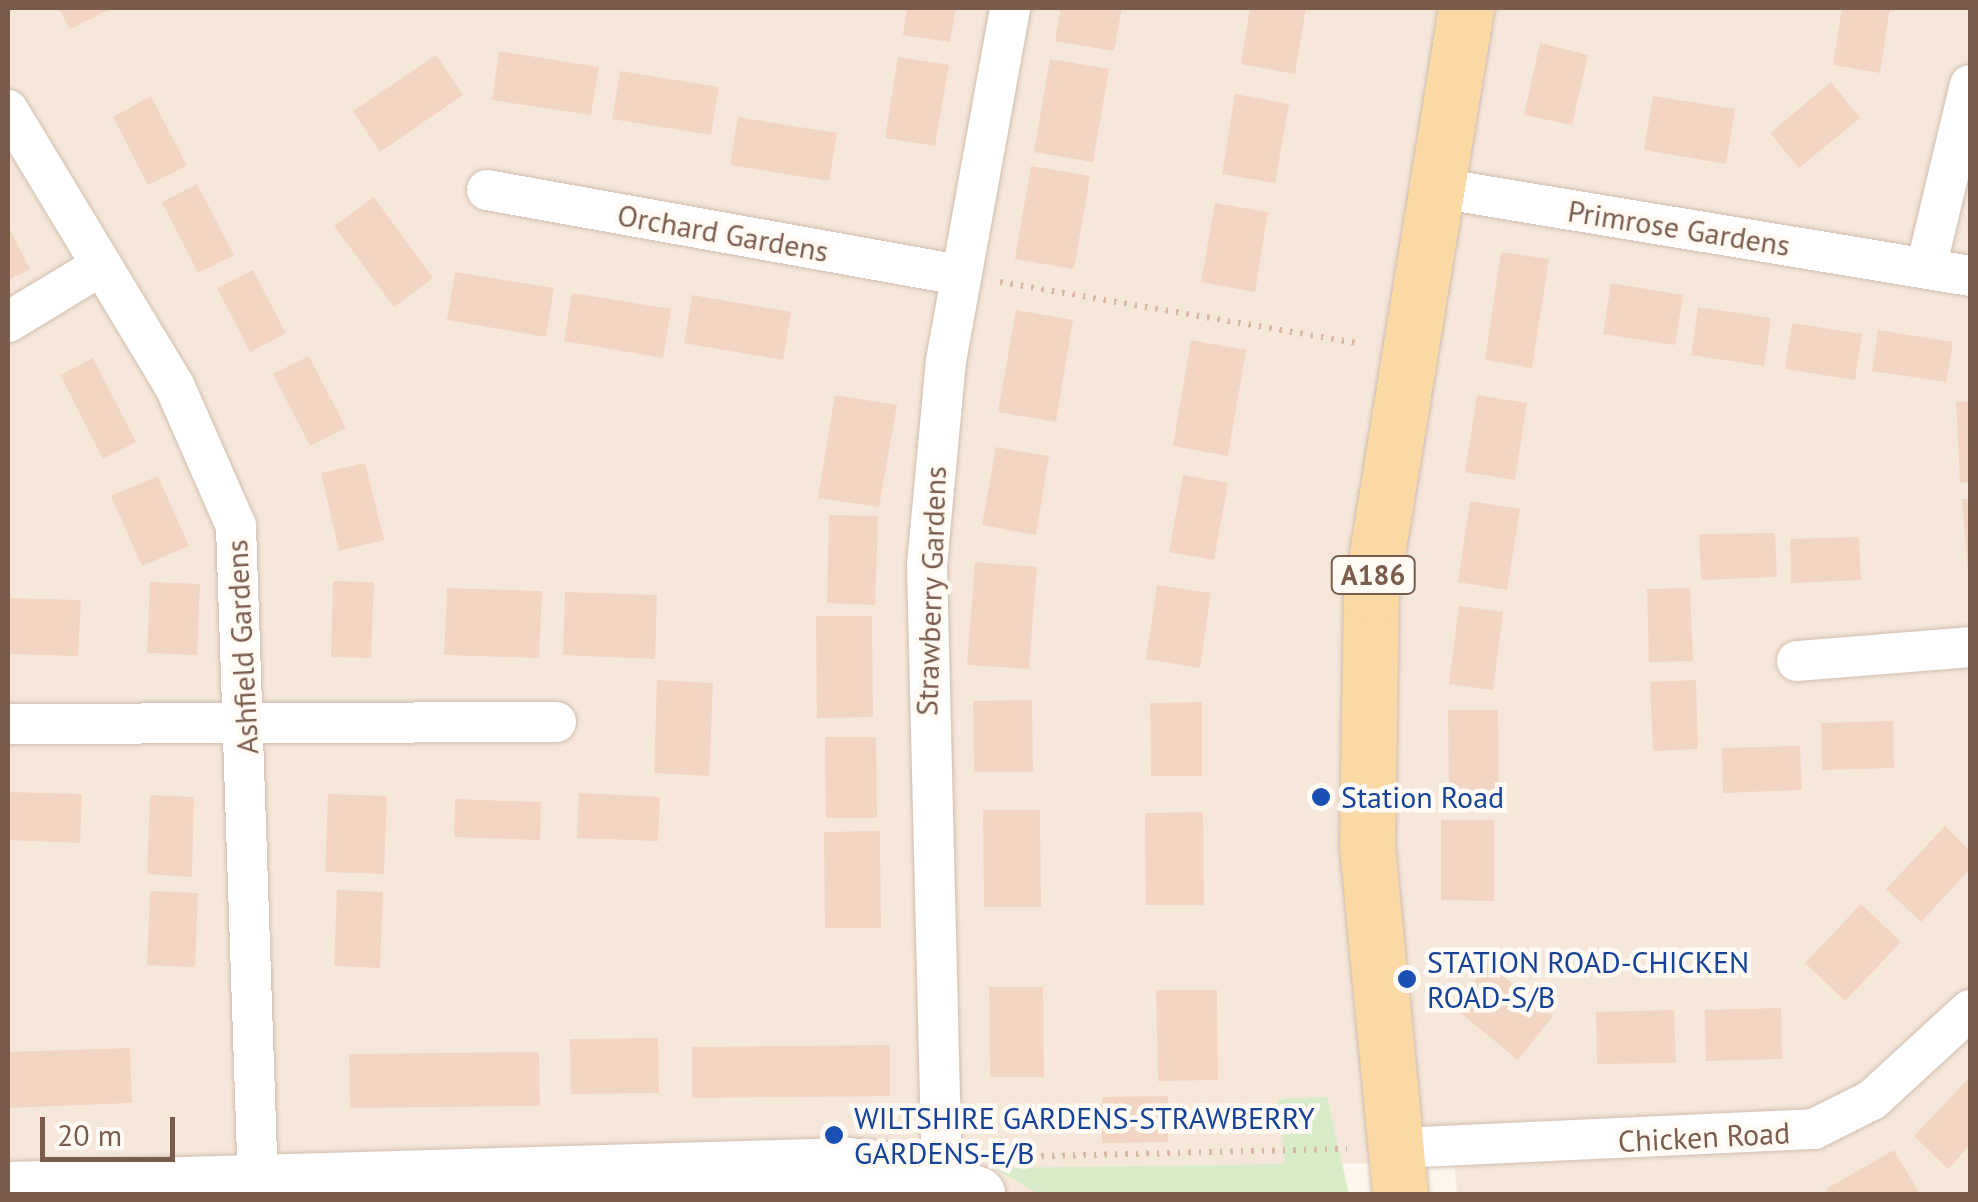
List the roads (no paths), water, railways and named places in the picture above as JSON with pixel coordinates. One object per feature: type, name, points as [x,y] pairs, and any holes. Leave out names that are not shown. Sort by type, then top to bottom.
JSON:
[{"type":"main road","name":"A186","points":[[1398,1171],[1367,846],[1371,591],[1404,351],[1466,8]]},
{"type":"street","name":"Strawberry Gardens","points":[[960,1187],[924,652],[934,474],[959,275],[1010,8]]},
{"type":"street","points":[[1926,268],[1970,85]]},
{"type":"street","name":"Ashfield Gardens","points":[[8,110],[196,426],[236,526],[246,723],[258,1184]]},
{"type":"street","name":"Primrose Gardens","points":[[1432,187],[1970,276]]},
{"type":"street","name":"Orchard Gardens","points":[[486,190],[959,275]]},
{"type":"street","points":[[8,322],[99,267]]},
{"type":"street","points":[[1797,662],[1970,647]]},
{"type":"street","points":[[8,724],[556,722]]},
{"type":"street","name":"Chicken Road","points":[[1398,1171],[1492,1144],[1814,1129],[1872,1100],[1970,1010]]},
{"type":"street","points":[[8,1189],[502,1185],[848,1164],[960,1187]]},
{"type":"place","name":"Station Road","points":[[1321,797]]},
{"type":"place","name":"STATION ROAD-CHICKEN ROAD-S/B","points":[[1407,979]]},
{"type":"place","name":"WILTSHIRE GARDENS-STRAWBERRY GARDENS-E/B","points":[[834,1135]]}]
